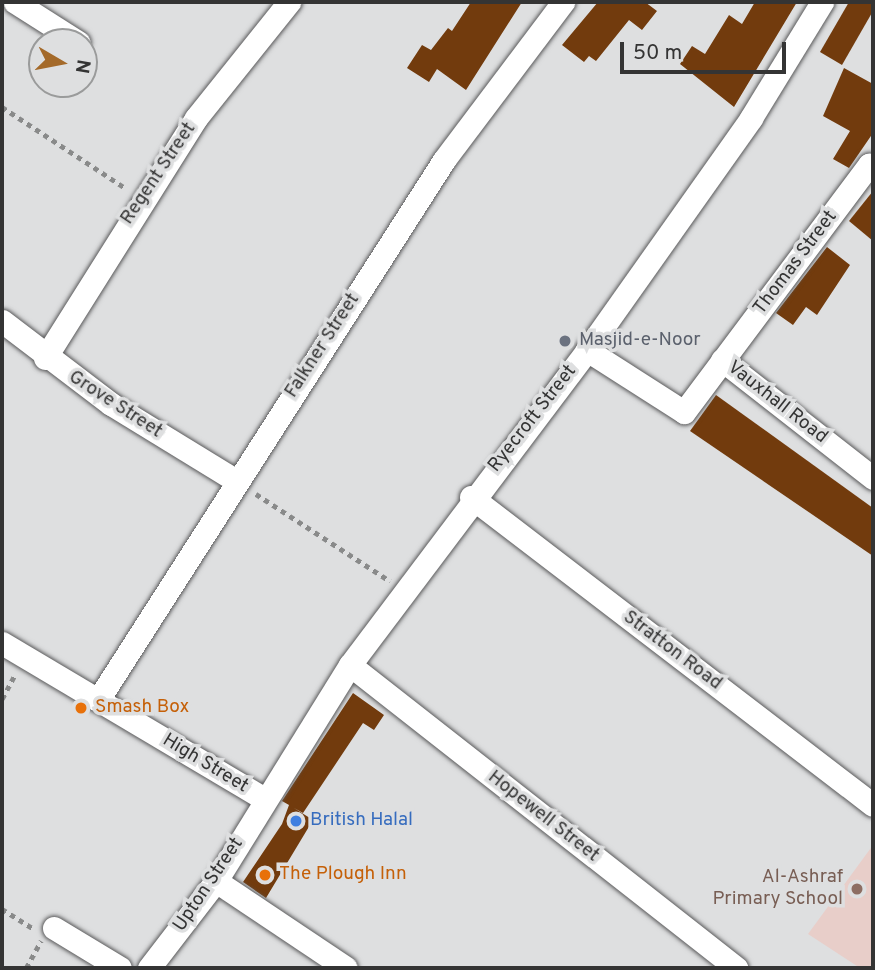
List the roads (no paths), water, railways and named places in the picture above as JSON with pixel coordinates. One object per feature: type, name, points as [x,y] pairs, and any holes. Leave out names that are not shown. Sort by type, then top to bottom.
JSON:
[{"type":"street","points":[[15,2],[56,28]]},
{"type":"street","name":"Regent Street","points":[[45,358],[142,200],[197,118],[289,2]]},
{"type":"street","name":"Falkner Street","points":[[98,700],[235,480],[444,160],[563,2]]},
{"type":"street","name":"Ryecroft Street","points":[[265,799],[350,665],[471,497],[587,350],[751,118],[822,2]]},
{"type":"street","name":"Thomas Street","points":[[722,360],[871,167]]},
{"type":"street","name":"Grove Street","points":[[2,321],[45,358],[235,480]]},
{"type":"street","name":"Vauxhall Road","points":[[587,350],[684,412],[722,360],[873,478]]},
{"type":"street","name":"Stratton Road","points":[[471,497],[873,805]]},
{"type":"street","name":"High Street","points":[[2,643],[265,799]]},
{"type":"street","name":"Hopewell Street","points":[[350,665],[736,968]]},
{"type":"street","name":"Upton Street","points":[[149,968],[216,881],[265,799]]},
{"type":"street","points":[[216,881],[346,968]]},
{"type":"street","points":[[49,932],[120,968]]},
{"type":"place","name":"Masjid-e-Noor","points":[[565,341]]},
{"type":"place","name":"Smash Box","points":[[81,708]]},
{"type":"place","name":"British Halal","points":[[296,821]]},
{"type":"place","name":"The Plough Inn","points":[[265,875]]},
{"type":"place","name":"Al-Ashraf Primary School","points":[[857,889]]}]
